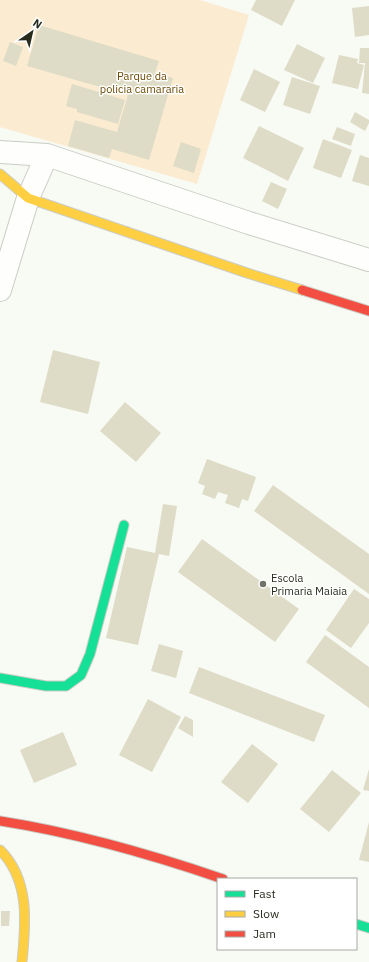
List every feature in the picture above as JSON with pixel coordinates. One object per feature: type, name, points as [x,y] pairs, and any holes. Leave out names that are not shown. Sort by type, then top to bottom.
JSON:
[{"type":"street","points":[[0,152],[47,156],[249,223],[369,260]]},
{"type":"street","points":[[0,290],[28,198],[47,156]]},
{"type":"street","points":[[0,174],[28,198],[247,273],[369,311]]},
{"type":"street","points":[[0,678],[46,686],[66,686],[81,676],[90,654],[124,525]]},
{"type":"street","points":[[0,821],[51,829],[93,838],[220,878]]},
{"type":"street","points":[[0,850],[12,864],[23,891],[25,931],[22,962]]},
{"type":"street","points":[[357,924],[369,928]]},
{"type":"green space","name":"Parque da policia camararia","points":[[0,0],[200,0],[249,15],[197,184],[0,127]]},
{"type":"building","points":[[256,0],[295,0],[282,26],[251,10]]},
{"type":"building","points":[[369,6],[369,35],[355,37],[352,8]]},
{"type":"building","points":[[39,25],[159,61],[155,73],[173,78],[149,160],[112,149],[109,158],[68,146],[75,120],[117,132],[128,95],[27,66]]},
{"type":"building","points":[[10,42],[23,47],[16,66],[3,61]]},
{"type":"building","points":[[297,44],[325,58],[313,83],[284,70]]},
{"type":"building","points":[[360,48],[369,48],[369,94],[362,93],[365,63],[359,63]]},
{"type":"building","points":[[339,55],[358,59],[357,63],[364,65],[358,89],[332,83]]},
{"type":"building","points":[[254,69],[280,82],[265,112],[240,100]]},
{"type":"building","points":[[292,77],[320,86],[310,114],[283,105]]},
{"type":"building","points":[[72,84],[125,100],[118,124],[77,112],[77,109],[66,106]]},
{"type":"building","points":[[355,112],[369,120],[365,131],[350,122]]},
{"type":"building","points":[[259,126],[304,148],[288,181],[243,158]]},
{"type":"building","points":[[337,127],[355,134],[351,146],[332,139]]},
{"type":"building","points":[[323,139],[352,150],[341,178],[313,168]]},
{"type":"building","points":[[181,142],[201,149],[194,173],[173,166]]},
{"type":"building","points":[[360,155],[369,158],[369,186],[352,181]]},
{"type":"building","points":[[271,182],[287,189],[278,209],[262,201]]},
{"type":"building","points":[[53,350],[100,362],[88,414],[40,402]]},
{"type":"building","points":[[125,402],[161,433],[136,462],[100,431]]},
{"type":"building","points":[[207,459],[256,477],[248,501],[242,499],[239,508],[225,503],[228,495],[218,492],[215,499],[202,494],[205,486],[198,483]]},
{"type":"building","points":[[273,485],[369,554],[369,594],[254,511]]},
{"type":"building","points":[[163,504],[177,506],[169,556],[159,554],[138,645],[106,638],[127,547],[155,553]]},
{"type":"building","points":[[202,539],[299,609],[275,642],[178,572]]},
{"type":"building","points":[[354,589],[369,599],[369,623],[351,648],[326,630]]},
{"type":"building","points":[[325,635],[369,667],[369,708],[306,662]]},
{"type":"building","points":[[159,644],[183,651],[176,678],[151,671]]},
{"type":"building","points":[[199,667],[325,715],[314,742],[189,693]]},
{"type":"building","points":[[148,699],[181,717],[152,772],[119,755]]},
{"type":"building","points":[[185,716],[193,720],[193,737],[178,728]]},
{"type":"building","points":[[63,732],[77,765],[34,783],[20,750]]},
{"type":"building","points":[[252,744],[278,764],[248,803],[221,782]]},
{"type":"building","points":[[369,769],[369,791],[363,790]]},
{"type":"building","points":[[332,770],[361,793],[329,832],[300,809]]},
{"type":"building","points":[[369,822],[369,862],[359,860]]},
{"type":"building","points":[[1,911],[10,911],[9,926],[1,926]]},
{"type":"traffic: fast","points":[[0,678],[46,686],[66,686],[81,675],[90,654],[124,525]]},
{"type":"traffic: fast","points":[[357,924],[369,928]]},
{"type":"traffic: slow","points":[[0,174],[28,198],[247,273],[302,290]]},
{"type":"traffic: slow","points":[[0,850],[10,862],[17,875],[24,903],[25,917],[22,962]]},
{"type":"traffic: jam","points":[[302,290],[369,311]]},
{"type":"traffic: jam","points":[[0,821],[113,845],[220,878]]},
{"type":"place","name":"Escola Primaria Maiaia","points":[[263,584]]}]
